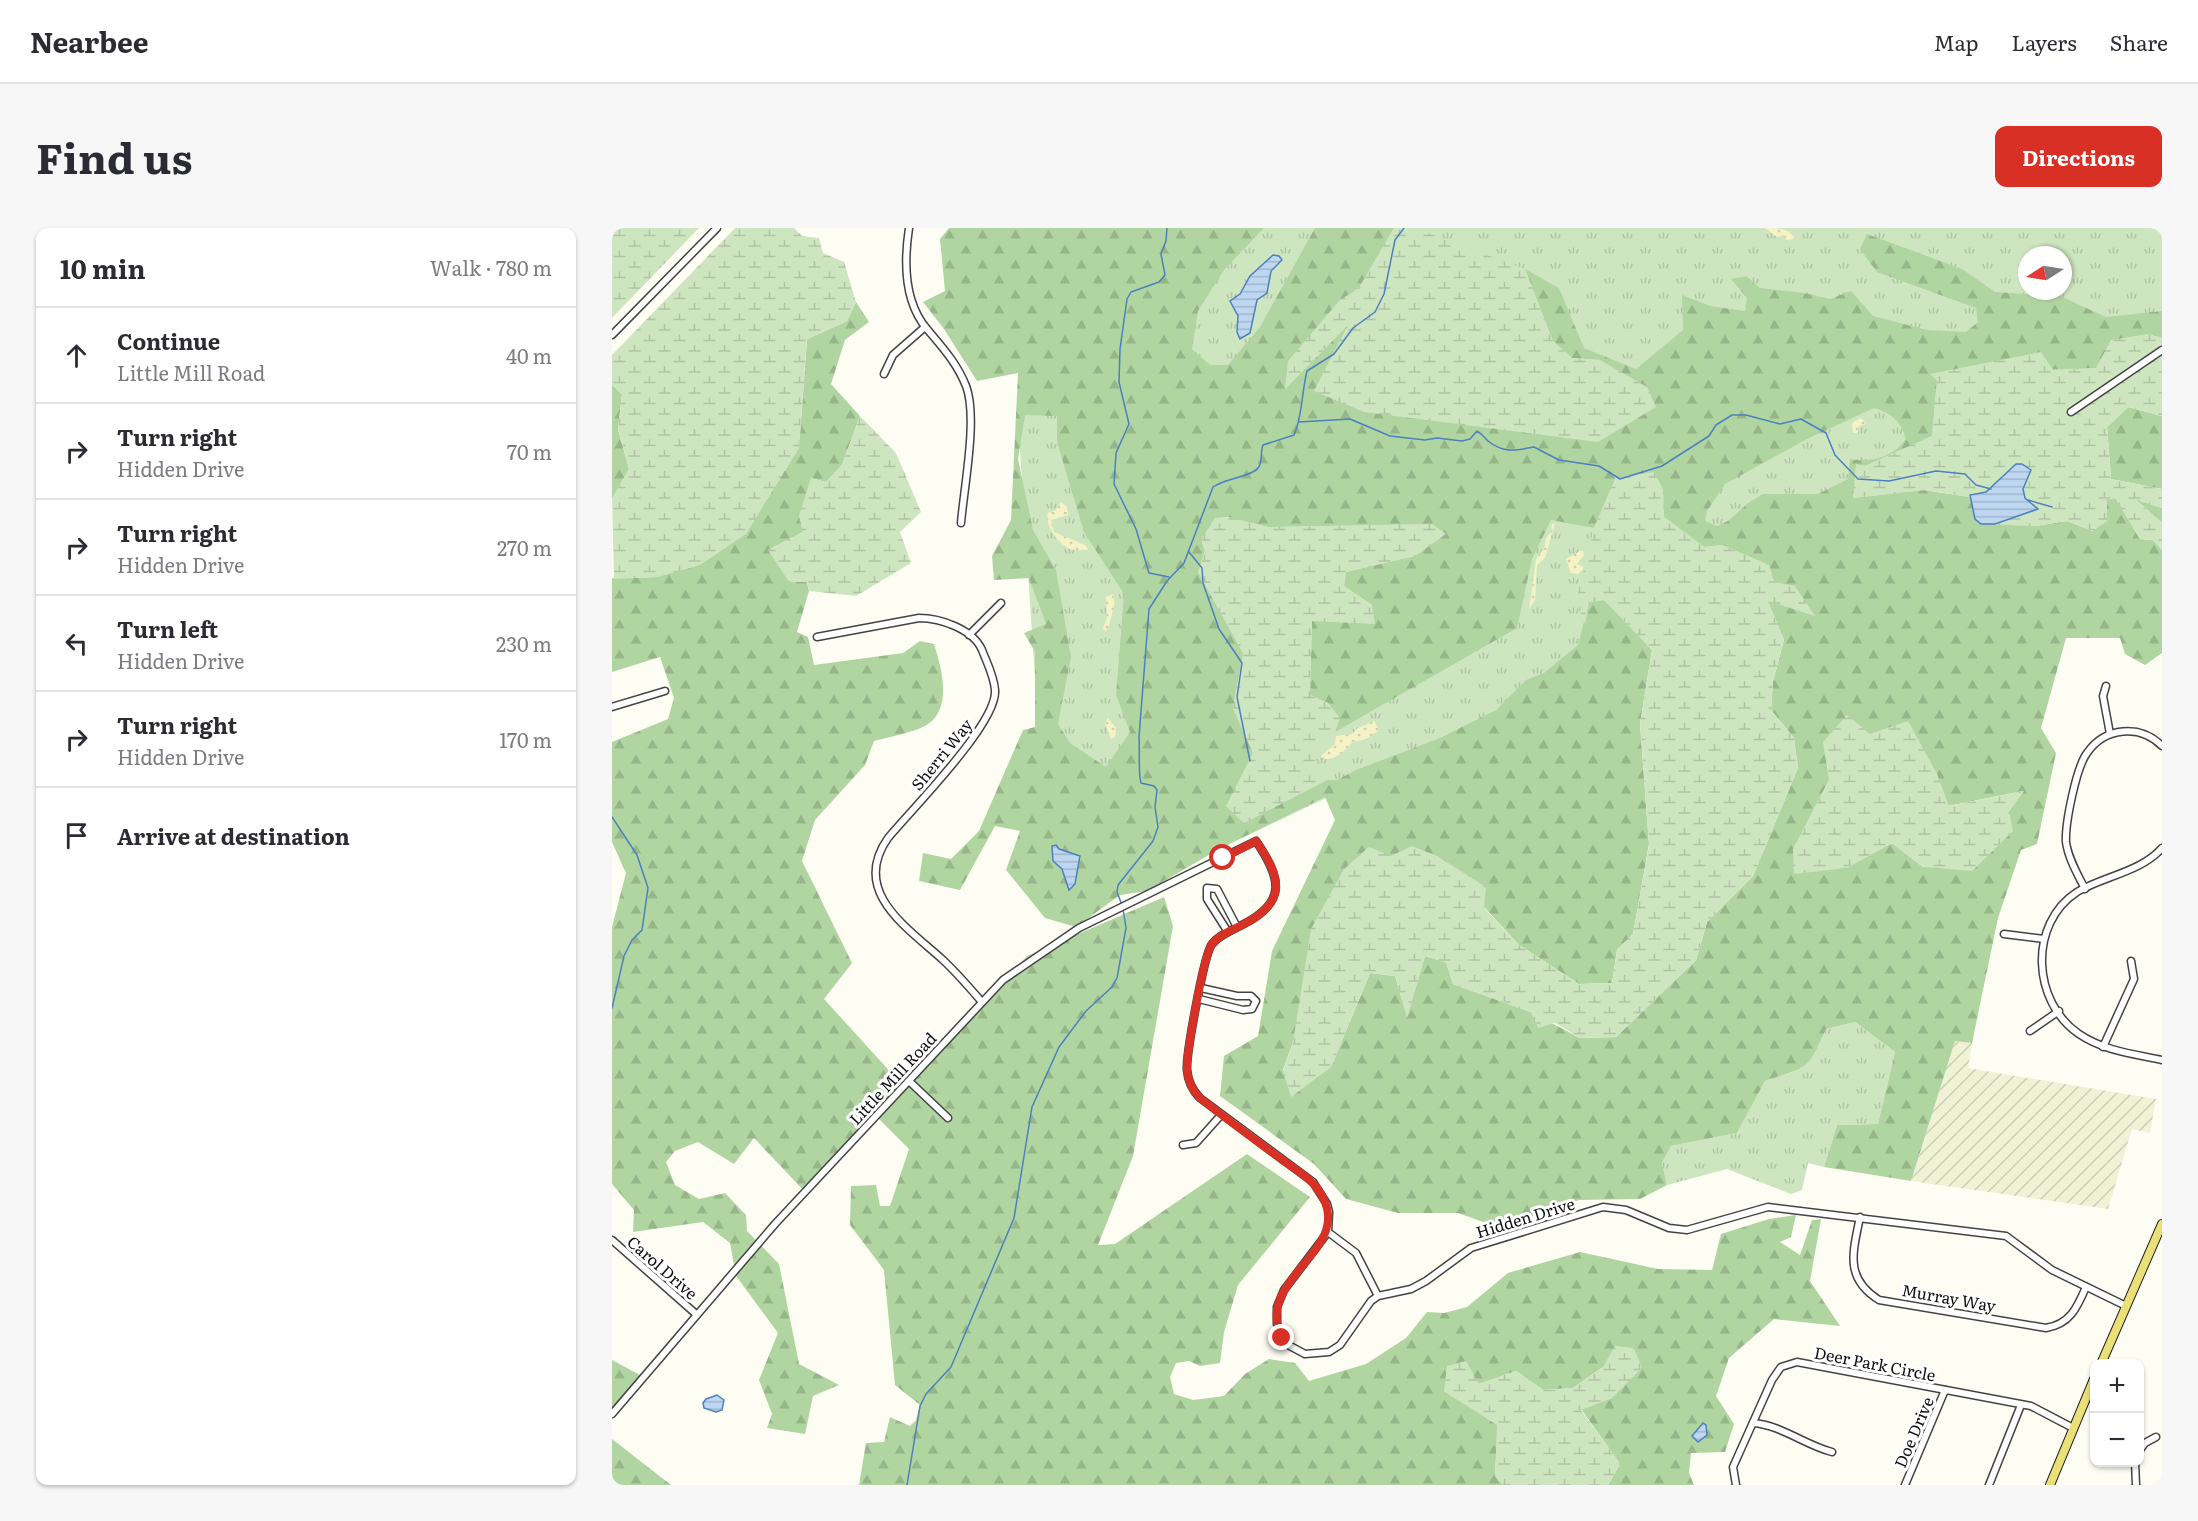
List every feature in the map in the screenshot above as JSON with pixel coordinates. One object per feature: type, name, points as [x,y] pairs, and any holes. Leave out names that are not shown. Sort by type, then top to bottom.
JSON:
[{"type":"main road","points":[[2103,1359],[2162,1224]]},
{"type":"main road","points":[[2050,1485],[2090,1388]]},
{"type":"street","points":[[612,335],[717,228]]},
{"type":"street","points":[[909,228],[905,260],[908,284],[916,312],[925,327],[948,352],[966,386],[971,413],[961,523]]},
{"type":"street","points":[[884,374],[893,355],[925,327]]},
{"type":"street","points":[[2071,412],[2162,350]]},
{"type":"street","points":[[817,637],[919,618],[935,618],[969,635],[1001,603]]},
{"type":"street","name":"Sherri Way","points":[[969,635],[980,646],[994,683],[996,691],[989,713],[961,754],[884,843],[875,871],[878,888],[891,912],[952,968],[981,1001]]},
{"type":"street","points":[[2106,686],[2103,696],[2110,734]]},
{"type":"street","points":[[612,707],[665,691]]},
{"type":"street","points":[[2085,889],[2068,853],[2067,830],[2085,754],[2110,734],[2133,731],[2148,735],[2162,746]]},
{"type":"street","name":"Little Mill Road","points":[[612,1414],[775,1224],[981,1001],[1019,966],[1079,928],[1256,841],[1275,872],[1276,892],[1263,913],[1237,927]]},
{"type":"street","points":[[2162,848],[2147,860],[2085,889],[2060,908],[2049,924],[2044,939],[2042,961],[2044,982],[2059,1011],[2078,1033],[2103,1047],[2162,1060]]},
{"type":"street","points":[[1228,932],[1207,899],[1207,888],[1217,889],[1237,927],[1209,949],[1188,1052],[1187,1071],[1194,1092],[1221,1115],[1313,1182],[1329,1212],[1328,1232],[1284,1290],[1277,1307],[1277,1324],[1282,1338],[1290,1346],[1305,1354],[1329,1352],[1340,1345],[1365,1308],[1378,1296],[1356,1253],[1328,1232]]},
{"type":"street","points":[[2004,934],[2044,939]]},
{"type":"street","points":[[2103,1047],[2134,979],[2132,961]]},
{"type":"street","points":[[1199,999],[1243,1010],[1252,1009],[1256,1001],[1251,996],[1237,996],[1201,988]]},
{"type":"street","points":[[2030,1031],[2059,1011]]},
{"type":"street","points":[[909,1081],[948,1118]]},
{"type":"street","points":[[1183,1145],[1196,1143],[1221,1115]]},
{"type":"street","name":"Hidden Drive","points":[[1378,1296],[1411,1289],[1426,1281],[1463,1252],[1478,1245],[1602,1207],[1626,1210],[1669,1228],[1687,1230],[1768,1208],[1860,1217],[2006,1236],[2052,1270],[2126,1306]]},
{"type":"street","name":"Murray Way","points":[[1860,1217],[1853,1253],[1857,1279],[1864,1290],[1879,1299],[2046,1328],[2058,1326],[2071,1317],[2086,1287]]},
{"type":"street","name":"Carol Drive","points":[[612,1239],[696,1314]]},
{"type":"street","name":"Deer Park Circle","points":[[1736,1485],[1733,1467],[1777,1372],[1781,1367],[1797,1362],[2021,1405],[2050,1414],[2073,1428]]},
{"type":"street","name":"Doe Drive","points":[[1905,1485],[1945,1390]]},
{"type":"street","points":[[1989,1485],[2021,1405]]},
{"type":"street","points":[[1753,1423],[1770,1426],[1817,1448],[1833,1452]]},
{"type":"street","points":[[2144,1444],[2156,1437]]},
{"type":"street","points":[[2135,1467],[2136,1485]]},
{"type":"green space","points":[[612,228],[699,228],[612,318]]},
{"type":"green space","points":[[735,228],[794,228],[802,236],[819,238],[823,253],[844,262],[856,302],[847,321],[807,339],[799,448],[746,534],[700,565],[658,577],[614,579],[612,499],[629,469],[618,429],[622,394],[612,385],[612,355]]},
{"type":"green space","points":[[949,228],[1264,228],[1224,270],[1198,311],[1192,349],[1210,365],[1228,365],[1260,327],[1315,228],[1394,228],[1359,288],[1339,301],[1286,388],[1350,323],[1315,391],[1600,360],[1572,358],[1553,341],[1525,269],[1559,288],[1584,348],[1636,369],[1683,330],[1682,295],[1710,306],[1745,311],[1747,298],[1731,279],[1746,276],[1760,288],[1804,293],[1830,299],[1851,291],[1873,316],[1927,330],[1966,332],[1978,322],[1976,308],[1877,272],[1860,249],[1867,234],[1962,269],[1995,292],[2018,293],[2018,300],[2069,300],[2106,317],[2162,311],[2162,338],[2148,334],[2096,368],[1930,374],[1937,380],[1932,436],[1865,466],[1856,465],[1854,498],[1924,490],[1970,497],[2035,526],[2067,521],[2093,531],[2107,499],[2116,498],[2140,539],[2153,540],[2162,550],[2162,653],[2145,665],[2125,654],[2120,638],[2066,638],[2041,728],[2056,753],[2037,844],[2021,850],[1998,918],[1972,1043],[1955,1041],[1911,1181],[1824,1167],[1837,1125],[1878,1124],[1895,1052],[1855,1022],[1826,1029],[1815,1053],[1805,1066],[1765,1081],[1737,1133],[1671,1146],[1662,1163],[1667,1185],[1640,1199],[1579,1200],[1500,1228],[1458,1213],[1398,1213],[1346,1199],[1314,1164],[1220,1096],[1224,1056],[1258,1036],[1272,951],[1335,820],[1325,797],[1219,849],[1147,891],[1120,895],[1076,927],[1045,918],[1006,870],[1020,831],[995,826],[960,890],[919,881],[923,853],[951,859],[979,831],[1023,730],[1035,727],[1035,652],[1024,633],[1046,624],[1029,578],[994,580],[992,556],[1011,520],[1018,373],[977,381],[944,329],[923,302],[945,291],[940,239]],"holes":[[[1874,408],[1895,419],[1901,427],[1906,439],[1895,450],[1874,459],[1850,459],[1848,479],[1818,494],[1763,494],[1748,503],[1728,521],[1717,526],[1705,521],[1707,511],[1725,484],[1807,439]],[[1025,415],[1057,416],[1057,442],[1084,532],[1124,594],[1116,695],[1130,732],[1106,767],[1070,743],[1058,724],[1071,657],[1056,570],[1033,530],[1018,459]],[[1616,477],[1663,489],[1664,517],[1704,547],[1722,545],[1769,565],[1774,582],[1767,600],[1784,640],[1773,681],[1771,710],[1794,738],[1798,768],[1753,876],[1707,922],[1696,960],[1616,1037],[1580,1038],[1531,1012],[1453,984],[1446,962],[1425,956],[1407,1016],[1395,976],[1370,973],[1331,1067],[1283,1070],[1293,1042],[1437,856],[1519,945],[1579,984],[1612,983],[1617,950],[1633,934],[1649,844],[1640,724],[1652,650],[1604,600],[1589,602],[1578,645],[1544,673],[1526,680],[1496,710],[1440,738],[1356,770],[1337,780],[1327,780],[1244,823],[1227,806],[1253,753],[1233,708],[1243,653],[1198,572],[1215,518],[1228,517],[1268,527],[1432,524],[1445,534],[1415,556],[1346,572],[1344,586],[1372,605],[1312,621],[1310,695],[1328,703],[1340,718],[1335,732],[1517,628],[1532,559],[1551,520],[1594,528]],[[1936,772],[1948,806],[2023,791],[2009,811],[1923,867],[1892,843],[1846,868],[1793,850],[1829,780]]]},
{"type":"green space","points":[[1234,228],[2162,228],[2162,351],[1716,612],[1219,849],[1040,754],[1017,405]]},
{"type":"green space","points":[[1394,228],[1414,228],[1525,269],[1553,341],[1572,358],[1600,360],[1647,387],[1656,407],[1598,442],[1364,412],[1314,391],[1348,325],[1285,389],[1288,361],[1339,301],[1359,288]]},
{"type":"green space","points":[[856,302],[869,322],[845,340],[831,384],[860,416],[842,465],[826,482],[811,478],[803,532],[768,550],[807,582],[809,591],[797,632],[808,637],[814,665],[903,653],[920,641],[934,644],[942,674],[943,697],[936,717],[928,724],[910,732],[874,741],[865,765],[815,820],[802,861],[852,963],[824,999],[905,1088],[1027,956],[1164,897],[1173,926],[1133,1156],[1098,1245],[1115,1244],[1247,1154],[1310,1197],[1238,1285],[1224,1332],[1220,1363],[1200,1366],[1189,1361],[1176,1363],[1170,1377],[1174,1394],[1193,1400],[1224,1396],[1245,1374],[1269,1359],[1295,1363],[1309,1381],[1366,1364],[1406,1338],[1427,1312],[1444,1313],[1467,1307],[1508,1273],[1580,1252],[1658,1269],[1712,1270],[1721,1234],[1769,1219],[1796,1215],[1791,1237],[1780,1242],[1800,1255],[1812,1220],[1821,1219],[1810,1281],[1840,1326],[1774,1319],[1729,1358],[1716,1396],[1734,1424],[1725,1452],[1691,1453],[1689,1473],[1694,1485],[1608,1485],[1620,1464],[1581,1409],[1612,1398],[1603,1367],[1573,1388],[1543,1390],[1516,1371],[1479,1384],[1444,1391],[1498,1425],[1495,1475],[1503,1485],[859,1485],[866,1443],[884,1442],[890,1417],[910,1426],[916,1420],[920,1405],[895,1385],[884,1270],[850,1225],[851,1186],[876,1185],[880,1206],[890,1206],[909,1149],[877,1117],[806,1193],[754,1138],[734,1164],[698,1142],[675,1151],[666,1162],[675,1185],[699,1199],[725,1193],[746,1215],[747,1231],[779,1264],[799,1364],[839,1385],[813,1396],[805,1434],[767,1428],[772,1414],[759,1380],[778,1333],[736,1276],[730,1243],[703,1222],[633,1232],[634,1210],[612,1184],[612,927],[626,873],[612,842],[612,742],[668,719],[674,698],[660,657],[612,672],[612,578],[658,577],[799,448],[807,339],[847,321]]},
{"type":"green space","points":[[2148,334],[2162,338],[2162,416],[2128,407],[2107,427],[2111,479],[2162,489],[2162,508],[2136,500],[2162,523],[2162,550],[2153,540],[2140,539],[2115,498],[2107,499],[2107,521],[2093,531],[2067,521],[2035,526],[1981,524],[1969,497],[1924,490],[1853,498],[1856,464],[1865,466],[1932,436],[1937,380],[1930,374],[2041,352],[2054,371],[2096,368],[2111,340]]},
{"type":"green space","points":[[612,385],[622,394],[618,429],[629,469],[612,499]]},
{"type":"green space","points":[[2128,407],[2162,416],[2162,489],[2111,479],[2107,427]]},
{"type":"green space","points":[[860,416],[896,453],[921,512],[900,532],[911,563],[856,596],[809,591],[807,582],[789,582],[768,550],[803,532],[799,516],[811,478],[826,482],[842,465]]},
{"type":"green space","points":[[1654,472],[1663,489],[1664,517],[1704,547],[1722,545],[1769,565],[1774,582],[1795,586],[1815,616],[1768,601],[1784,640],[1773,681],[1771,710],[1794,738],[1798,768],[1753,876],[1707,922],[1696,960],[1616,1037],[1580,1038],[1555,1023],[1538,1028],[1531,1012],[1453,984],[1446,963],[1425,956],[1407,1018],[1395,976],[1370,973],[1331,1067],[1291,1097],[1283,1071],[1293,1042],[1311,929],[1344,869],[1369,847],[1391,856],[1412,846],[1437,856],[1486,887],[1484,908],[1519,945],[1579,984],[1612,983],[1617,950],[1633,934],[1649,845],[1640,724],[1652,650],[1604,600],[1589,602],[1585,624],[1576,601],[1594,528],[1616,477]]},
{"type":"green space","points":[[2135,499],[2162,508],[2162,523]]},
{"type":"green space","points":[[1228,517],[1268,527],[1432,524],[1446,534],[1415,556],[1346,572],[1344,586],[1372,605],[1375,624],[1312,621],[1310,695],[1328,703],[1340,718],[1321,744],[1316,757],[1315,766],[1318,776],[1327,780],[1244,823],[1226,806],[1253,753],[1233,708],[1243,653],[1198,572],[1205,552],[1201,540],[1215,518]]},
{"type":"green space","points":[[1847,715],[1870,734],[1908,721],[1936,772],[1949,806],[2024,791],[2009,811],[2013,831],[1972,871],[1923,867],[1892,843],[1846,868],[1794,874],[1793,850],[1829,780],[1823,742]]},
{"type":"green space","points":[[1855,1022],[1895,1052],[1878,1124],[1837,1125],[1824,1167],[1808,1163],[1802,1190],[1791,1194],[1727,1169],[1667,1185],[1662,1163],[1671,1146],[1737,1133],[1765,1081],[1790,1073],[1805,1065],[1815,1053],[1826,1029]]},
{"type":"green space","points":[[1955,1041],[1972,1043],[1968,1068],[2156,1099],[2150,1133],[2132,1129],[2108,1209],[1911,1181]]},
{"type":"green space","points":[[1615,1346],[1634,1348],[1642,1368],[1612,1398],[1581,1410],[1620,1464],[1608,1485],[1503,1485],[1495,1476],[1497,1425],[1444,1391],[1447,1366],[1466,1361],[1479,1384],[1516,1371],[1543,1390],[1573,1388],[1603,1367]]},
{"type":"green space","points":[[612,1360],[642,1376],[612,1413]]},
{"type":"green space","points":[[612,1439],[671,1485],[612,1485]]},
{"type":"sand","points":[[1765,228],[1787,231],[1794,239],[1786,240],[1784,235],[1777,237]]},
{"type":"sand","points":[[1861,418],[1866,424],[1859,426],[1858,433],[1853,433],[1852,423]]},
{"type":"sand","points":[[1061,502],[1067,507],[1068,515],[1051,520],[1054,532],[1085,545],[1089,550],[1069,548],[1059,541],[1051,530],[1047,518],[1048,513],[1056,510]]},
{"type":"sand","points":[[1555,523],[1545,558],[1537,565],[1535,600],[1529,609],[1536,560],[1545,546],[1546,537],[1551,533],[1552,524]]},
{"type":"sand","points":[[1583,551],[1584,555],[1577,564],[1584,567],[1579,574],[1571,573],[1566,559]]},
{"type":"sand","points":[[1112,594],[1114,606],[1108,629],[1105,631],[1103,628],[1107,618],[1106,597]]},
{"type":"sand","points":[[1108,718],[1116,728],[1115,737],[1111,739],[1105,723]]},
{"type":"sand","points":[[1374,721],[1379,730],[1375,733],[1363,740],[1353,741],[1335,757],[1322,759],[1321,756],[1335,744],[1336,736],[1352,734],[1358,728]]},
{"type":"water","points":[[1273,255],[1279,256],[1282,260],[1271,271],[1267,293],[1257,300],[1250,333],[1240,339],[1237,332],[1238,316],[1230,301],[1240,294],[1250,276]]},
{"type":"water","points":[[2016,464],[2022,464],[2031,470],[2023,489],[2025,498],[2038,509],[1995,524],[1981,524],[1975,519],[1970,495],[1986,492]]},
{"type":"water","points":[[1056,845],[1059,849],[1080,856],[1075,884],[1069,890],[1062,869],[1053,861],[1052,846]]},
{"type":"water","points":[[717,1395],[724,1400],[722,1410],[716,1412],[704,1408],[703,1403],[706,1399]]},
{"type":"water","points":[[1703,1423],[1706,1425],[1707,1435],[1698,1442],[1692,1436]]},
{"type":"waterway","points":[[1167,228],[1166,241],[1161,254],[1165,275],[1159,282],[1131,292],[1127,299],[1120,349],[1119,382],[1129,424],[1116,453],[1114,484],[1136,529],[1149,573],[1169,577]]},
{"type":"waterway","points":[[1122,905],[1117,892],[1118,885],[1153,841],[1158,827],[1155,807],[1157,790],[1154,786],[1141,783],[1139,768],[1139,737],[1149,609],[1167,581],[1184,563],[1213,487],[1255,471],[1260,463],[1263,445],[1294,435],[1299,421],[1307,371],[1334,354],[1353,328],[1375,312],[1384,294],[1395,240],[1404,228]]},
{"type":"waterway","points":[[1299,422],[1350,419],[1390,436],[1425,440],[1437,438],[1462,441],[1470,439],[1477,431],[1500,448],[1511,450],[1534,447],[1559,460],[1599,466],[1620,479],[1662,466],[1709,436],[1716,425],[1732,415],[1746,415],[1780,424],[1801,419],[1826,433],[1835,455],[1858,479],[1889,481],[1936,471],[1965,474],[1976,485],[1991,489]]},
{"type":"waterway","points":[[2028,500],[2052,507]]},
{"type":"waterway","points":[[1189,552],[1202,568],[1203,583],[1219,629],[1242,663],[1237,697],[1250,761]]},
{"type":"waterway","points":[[612,817],[637,855],[648,888],[642,930],[632,940],[624,956],[612,1008]]},
{"type":"waterway","points":[[907,1485],[920,1406],[926,1394],[951,1367],[1014,1218],[1032,1107],[1059,1047],[1086,1011],[1112,987],[1117,978],[1126,928],[1123,909]]},
{"type":"route","points":[[1223,858],[1256,841],[1275,872],[1276,892],[1272,902],[1263,913],[1224,934],[1209,949],[1188,1052],[1187,1071],[1194,1092],[1200,1098],[1313,1182],[1323,1196],[1329,1212],[1328,1232],[1284,1290],[1277,1307],[1277,1324],[1282,1338]]}]
